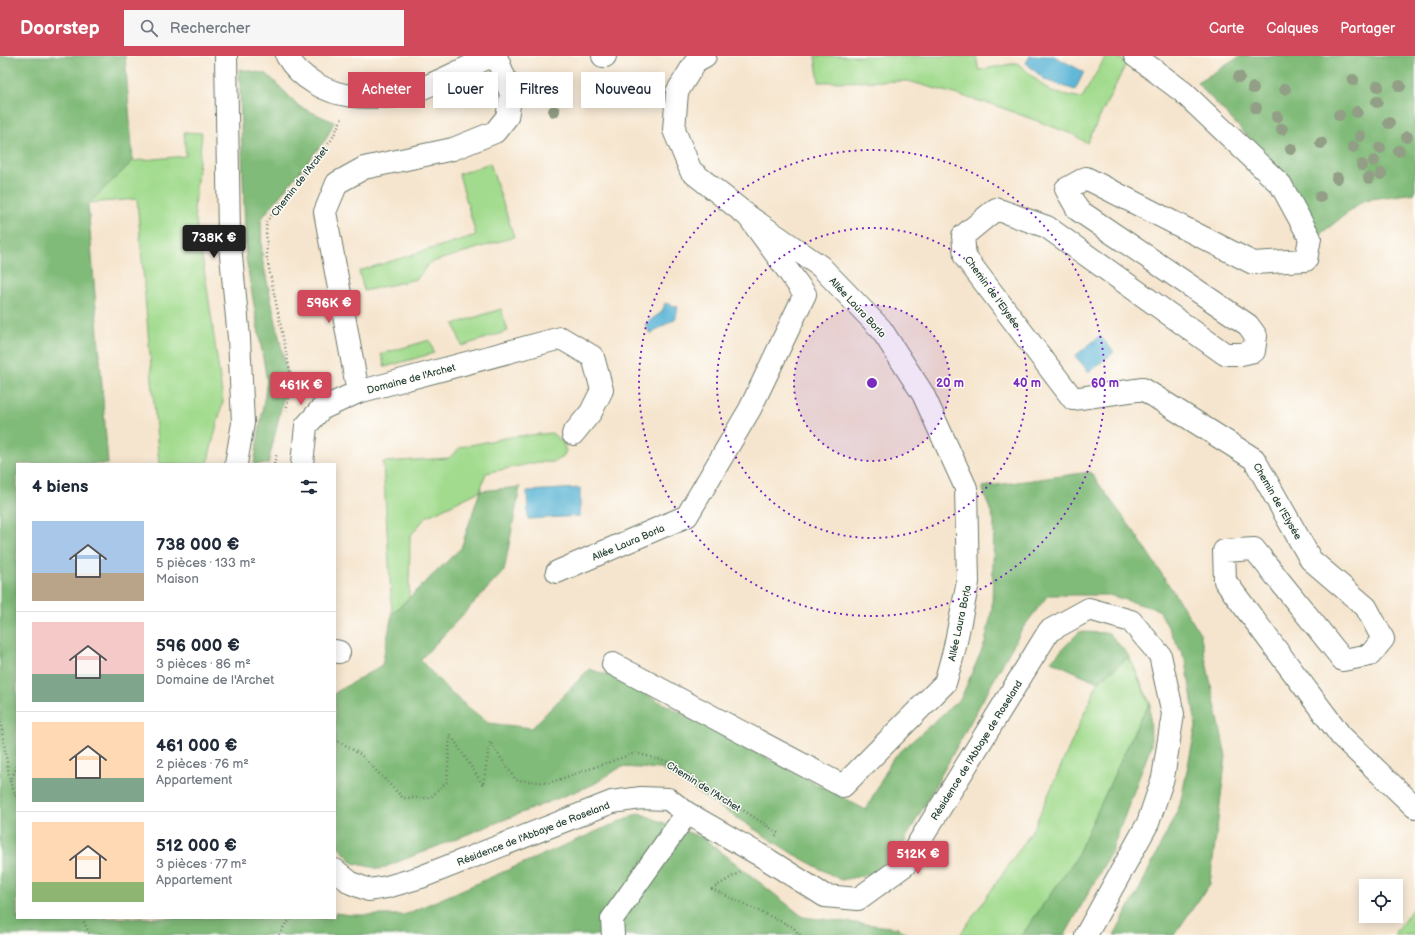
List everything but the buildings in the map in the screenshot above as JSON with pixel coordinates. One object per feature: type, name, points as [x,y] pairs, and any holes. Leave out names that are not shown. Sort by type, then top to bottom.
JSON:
[{"type":"street","points":[[226,56],[229,235],[238,338],[243,423],[236,463]]},
{"type":"street","points":[[287,56],[292,65],[308,78],[324,87],[348,95]]},
{"type":"street","points":[[425,86],[491,56]]},
{"type":"street","name":"Domaine de l'Archet","points":[[496,56],[511,94],[507,117],[495,132],[453,149],[364,168],[337,183],[325,212],[358,392],[561,338],[593,357],[602,390],[591,412],[573,434]]},
{"type":"street","name":"Allée Laura Borla","points":[[613,664],[843,786],[945,683],[954,651],[968,582],[966,488],[923,394],[881,329],[820,266],[748,216],[691,171],[674,130],[677,92],[696,60],[705,56]]},
{"type":"street","name":"Chemin de l'Elysée","points":[[1137,58],[1183,92],[1281,185],[1310,238],[1306,260],[1253,263],[1086,178],[1066,189],[1078,210],[1248,325],[1256,336],[1254,351],[1241,354],[1225,354],[1047,227],[996,209],[963,236],[965,257],[1073,400],[1143,389],[1254,459],[1311,560],[1366,607],[1383,639],[1370,656],[1343,660],[1254,549],[1224,551],[1225,581],[1341,736],[1415,807]]},
{"type":"street","name":"Allée Laura Borla","points":[[557,572],[687,516],[750,409],[805,294],[748,216]]},
{"type":"street","points":[[302,463],[306,426],[321,409],[358,392]]},
{"type":"street","name":"Résidence de l'Abbaye de Roseland","points":[[336,871],[351,883],[368,890],[387,887],[428,874],[612,802],[641,798],[668,799],[687,813],[825,896],[858,899],[904,865],[1049,631],[1089,609],[1131,621],[1160,655],[1173,714],[1163,778],[1148,823],[1086,935]]},
{"type":"street","points":[[613,935],[612,919],[687,813]]},
{"type":"path","name":"Chemin de l'Archet","points":[[284,417],[292,381],[267,259],[266,222],[332,139],[348,105]]},
{"type":"path","points":[[274,463],[278,447]]},
{"type":"path","points":[[0,718],[10,782],[16,796]]},
{"type":"path","name":"Chemin de l'Archet","points":[[336,740],[360,754],[403,798],[430,798],[446,782],[450,734],[484,785],[490,742],[516,780],[549,783],[635,754],[670,762],[778,833],[764,858],[712,889],[793,927],[800,935]]},
{"type":"path","points":[[10,782],[16,768]]},
{"type":"path","points":[[82,919],[90,935]]},
{"type":"path","points":[[279,935],[286,923],[292,919]]},
{"type":"green space","points":[[0,56],[125,56],[133,161],[88,204],[108,463],[16,463],[16,919],[336,919],[336,913],[351,915],[404,915],[639,813],[705,839],[803,917],[899,928],[908,935],[0,935]]},
{"type":"green space","points":[[815,56],[976,56],[979,70],[1017,63],[1051,92],[1082,98],[1106,56],[1115,56],[1127,62],[1087,143],[1072,134],[997,106],[908,81],[819,82]]},
{"type":"green space","points":[[1241,56],[1415,56],[1415,193],[1364,200],[1319,235],[1290,181],[1197,83]]},
{"type":"green space","points":[[239,69],[267,74],[300,107],[334,122],[326,139],[261,219],[262,258],[288,378],[268,463],[254,463],[267,381],[246,258]]},
{"type":"green space","points":[[184,132],[202,133],[194,209],[207,287],[223,401],[207,463],[159,463],[137,199],[88,203],[133,161],[186,156]]},
{"type":"green space","points":[[490,163],[514,237],[429,263],[417,279],[364,291],[359,271],[476,235],[459,174]]},
{"type":"green space","points":[[501,309],[508,331],[462,346],[454,324]]},
{"type":"green space","points":[[430,340],[434,353],[385,367],[381,354]]},
{"type":"green space","points":[[552,433],[563,443],[566,451],[562,458],[553,462],[538,462],[486,473],[480,491],[426,517],[410,536],[409,598],[392,614],[383,462],[449,458],[461,447],[510,437]]},
{"type":"green space","points":[[1090,472],[1135,533],[1200,633],[1226,756],[1210,884],[1174,935],[1114,935],[1140,888],[1180,805],[1196,726],[1186,661],[1159,610],[1109,595],[1048,595],[1022,629],[899,851],[872,874],[841,880],[793,854],[661,769],[621,767],[594,784],[380,869],[353,863],[336,843],[336,692],[382,665],[392,614],[461,548],[480,491],[520,487],[504,571],[420,660],[452,694],[488,723],[532,728],[589,669],[611,676],[866,810],[893,758],[961,698],[985,643],[992,609],[994,521],[982,487]]},
{"type":"green space","points":[[1079,632],[1109,633],[1129,656],[1150,704],[1129,657],[1098,682],[1051,661]]},
{"type":"green space","points":[[1129,656],[1150,704],[1140,719],[1076,858],[1022,935],[960,935],[1035,825],[1098,682]]},
{"type":"green space","points":[[1150,704],[1151,746],[1111,852],[1065,935],[1022,935],[1076,858],[1140,719]]},
{"type":"green space","points":[[1415,905],[1415,935],[1394,935]]},
{"type":"water","points":[[1030,56],[1054,56],[1084,72],[1075,90],[1045,80],[1026,63]]},
{"type":"water","points":[[665,303],[678,307],[676,318],[650,334],[645,324],[662,312]]},
{"type":"water","points":[[1100,336],[1114,352],[1089,372],[1075,356]]},
{"type":"water","points":[[580,488],[580,516],[528,519],[527,491]]}]
